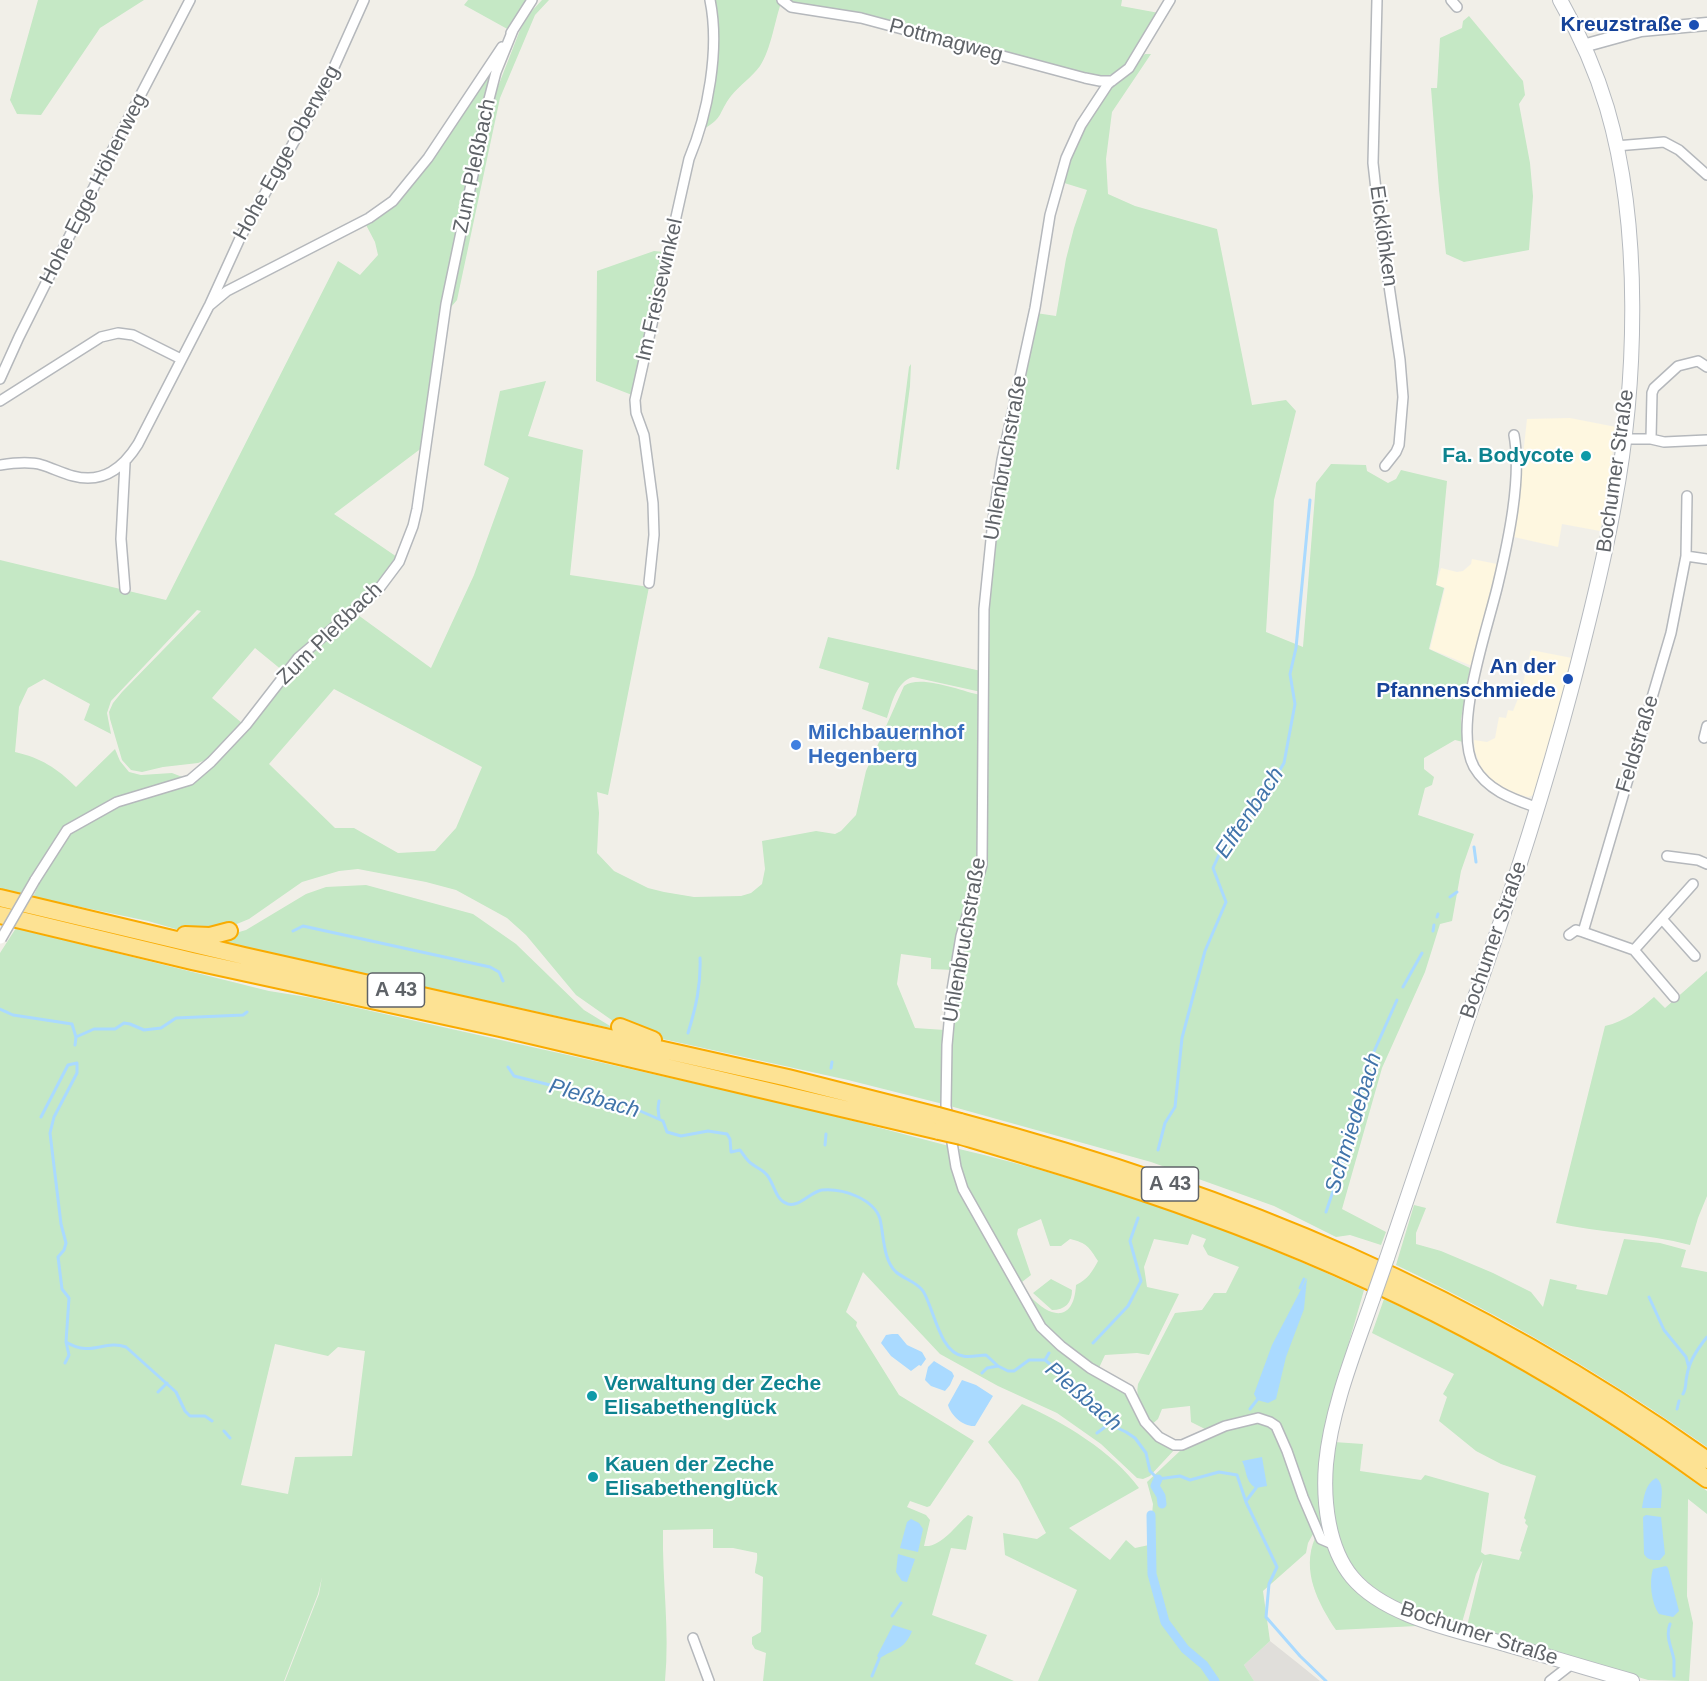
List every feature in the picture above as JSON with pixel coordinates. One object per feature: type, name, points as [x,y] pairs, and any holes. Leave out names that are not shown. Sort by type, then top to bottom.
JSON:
[{"type":"highway","name":"A 43","points":[[0,898],[105,924],[810,1083],[939,1124]]},
{"type":"highway","name":"A 43","points":[[0,915],[192,961],[961,1129],[1039,1143],[1154,1179],[1249,1213],[1373,1265],[1433,1294],[1552,1359],[1649,1419],[1707,1460]]},
{"type":"highway","points":[[105,924],[192,936],[210,936],[229,932]]},
{"type":"highway","points":[[621,1027],[687,1055]]},
{"type":"highway","name":"A 43","points":[[961,1129],[1203,1213],[1368,1280],[1487,1340],[1544,1372],[1641,1433],[1707,1479]]},
{"type":"main road","name":"Bochumer Straße","points":[[1560,0],[1583,46],[1606,104],[1616,146],[1628,229],[1631,297],[1630,361],[1624,439],[1614,505],[1581,652],[1538,808],[1350,1367],[1331,1432],[1326,1465],[1326,1498],[1335,1545],[1340,1558],[1353,1578],[1368,1592],[1388,1604],[1425,1620],[1632,1681]]},
{"type":"street","name":"Hohe Egge Höhenweg","points":[[0,379],[125,125],[190,0]]},
{"type":"street","name":"Hohe Egge Oberweg","points":[[125,463],[138,444],[209,306],[241,236],[326,85],[364,0]]},
{"type":"street","points":[[209,306],[227,291],[369,218],[393,201],[428,159],[532,0]]},
{"type":"street","name":"Im Freisewinkel","points":[[649,583],[654,535],[653,504],[644,435],[635,406],[689,159],[701,132],[714,43],[714,23],[710,0]]},
{"type":"street","name":"Pottmagweg","points":[[782,0],[791,7],[861,18],[1085,78],[1112,81]]},
{"type":"street","name":"Uhlenbruchstraße","points":[[1170,0],[1129,68],[1112,81],[1081,125],[1058,185],[1046,239],[1035,308],[999,479],[989,555],[984,609],[982,865],[964,924],[952,990],[947,1045],[946,1106],[956,1167],[963,1190],[1041,1327],[1090,1368],[1129,1390],[1145,1422],[1159,1437],[1174,1445],[1189,1443],[1243,1420],[1258,1418],[1270,1422],[1280,1433],[1321,1539],[1335,1545]]},
{"type":"street","name":"Eicklöhken","points":[[1377,0],[1373,163],[1403,397],[1399,445],[1386,466]]},
{"type":"street","points":[[1583,46],[1641,30],[1707,24]]},
{"type":"street","name":"Zum Pleßbach","points":[[0,940],[67,830],[117,802],[190,780],[211,762],[246,725],[298,658],[366,602],[399,562],[417,509],[446,304],[488,103],[496,72],[513,30]]},
{"type":"street","points":[[1616,146],[1664,142],[1679,150],[1707,175]]},
{"type":"street","points":[[0,401],[88,344],[110,333],[133,335],[181,359]]},
{"type":"street","points":[[1651,439],[1652,393],[1657,384],[1682,364],[1698,361],[1707,367]]},
{"type":"street","points":[[1514,435],[1518,455],[1512,506],[1503,564],[1467,720],[1468,745],[1473,765],[1486,782],[1503,794],[1538,808]]},
{"type":"street","points":[[1624,439],[1651,439],[1664,442],[1707,440]]},
{"type":"street","points":[[0,465],[40,464],[76,477],[92,477],[115,471],[125,463]]},
{"type":"street","points":[[125,463],[121,539],[126,589]]},
{"type":"street","name":"Feldstraße","points":[[1583,932],[1671,633],[1686,556],[1687,496]]},
{"type":"street","points":[[1686,556],[1707,559]]},
{"type":"street","points":[[1704,738],[1707,726]]},
{"type":"street","points":[[1667,856],[1698,860],[1705,868]]},
{"type":"street","points":[[1634,950],[1694,884]]},
{"type":"street","points":[[1662,919],[1695,956]]},
{"type":"street","points":[[1569,935],[1576,930],[1634,950],[1674,997]]},
{"type":"street","points":[[693,1638],[709,1681]]},
{"type":"street","points":[[1550,1681],[1570,1663]]},
{"type":"shaded area","points":[[1570,418],[1616,427],[1600,531],[1562,524],[1558,547],[1514,537],[1527,419]]},
{"type":"shaded area","points":[[1472,559],[1497,564],[1472,666],[1430,649],[1445,588],[1436,585],[1441,568],[1457,572],[1463,571],[1471,564]]},
{"type":"shaded area","points":[[1531,650],[1572,658],[1537,790],[1534,795],[1528,797],[1513,793],[1491,780],[1481,767],[1475,752],[1474,740],[1487,742],[1495,738],[1499,717],[1506,718],[1508,710],[1513,711],[1521,691]]},
{"type":"shaded area","points":[[1270,1641],[1320,1681],[1254,1681],[1244,1665]]},
{"type":"green space","points":[[38,0],[144,0],[100,28],[41,115],[17,114],[10,100]]},
{"type":"green space","points":[[468,0],[529,0],[511,31],[464,5]]},
{"type":"green space","points":[[542,0],[549,0],[535,15],[500,98],[457,300],[446,313],[492,102],[520,30],[530,13]]},
{"type":"green space","points":[[714,0],[782,0],[770,43],[760,66],[731,96],[717,118],[702,130]]},
{"type":"green space","points":[[786,0],[1122,0],[1121,6],[1159,13],[1134,55],[1122,69],[1109,75],[1091,76],[795,5]]},
{"type":"green space","points":[[1469,16],[1523,81],[1525,95],[1519,104],[1530,163],[1533,196],[1529,250],[1464,262],[1446,254],[1431,88],[1437,88],[1440,38],[1462,28],[1463,21]]},
{"type":"green space","points":[[1145,54],[1151,54],[1112,112],[1106,159],[1108,194],[1135,206],[1217,229],[1252,405],[1286,400],[1296,411],[1274,500],[1266,632],[1303,647],[1316,483],[1331,464],[1366,465],[1367,471],[1388,483],[1396,479],[1401,470],[1447,481],[1436,585],[1444,588],[1429,649],[1470,668],[1461,719],[1463,742],[1455,740],[1424,758],[1424,769],[1434,777],[1432,785],[1425,788],[1418,815],[1474,834],[1461,871],[1452,921],[1440,924],[1425,972],[1382,1068],[1342,1209],[1386,1232],[1381,1245],[1350,1235],[1336,1237],[1274,1206],[1151,1162],[950,1106],[950,1046],[956,989],[965,933],[974,900],[981,885],[984,855],[987,603],[1004,467],[1036,313],[1056,316],[1066,259],[1087,190],[1061,182],[1071,149],[1112,85]]},
{"type":"green space","points":[[487,74],[493,77],[423,447],[334,514],[397,557],[376,589],[283,671],[255,648],[212,698],[242,723],[208,759],[198,763],[142,772],[131,770],[122,760],[109,712],[122,692],[201,611],[197,610],[111,701],[107,713],[111,734],[84,720],[90,704],[44,679],[28,688],[19,707],[15,752],[33,757],[48,765],[76,787],[115,749],[120,761],[129,772],[141,775],[172,773],[185,778],[67,829],[22,895],[0,888],[0,560],[166,600],[338,261],[360,275],[378,255],[375,242],[365,223],[388,210]]},
{"type":"green space","points":[[654,251],[664,252],[632,395],[596,381],[597,271]]},
{"type":"green space","points":[[911,364],[910,386],[899,470],[896,469]]},
{"type":"green space","points":[[546,381],[528,436],[583,450],[570,575],[649,587],[608,795],[597,792],[599,813],[597,853],[614,871],[648,888],[694,897],[741,896],[751,893],[762,884],[765,869],[762,841],[816,831],[835,834],[841,831],[856,815],[866,771],[904,686],[911,683],[930,683],[980,695],[981,854],[953,970],[931,969],[931,958],[901,954],[897,984],[915,1028],[945,1030],[941,1098],[943,1104],[848,1080],[649,1036],[613,1021],[576,995],[526,935],[507,918],[456,890],[426,882],[358,869],[339,871],[302,882],[249,919],[227,928],[186,932],[148,921],[33,897],[40,882],[35,880],[68,831],[117,803],[192,781],[260,713],[301,662],[358,615],[431,668],[474,575],[509,478],[484,465],[500,391]],"holes":[[[334,689],[482,767],[456,828],[435,851],[398,853],[354,828],[335,828],[269,764]]]},
{"type":"green space","points":[[828,637],[981,671],[981,692],[913,677],[902,683],[887,718],[862,709],[869,683],[819,668]]},
{"type":"green space","points":[[366,885],[473,914],[516,944],[584,1010],[615,1029],[212,940],[246,930],[306,894],[326,887]]},
{"type":"green space","points":[[16,928],[269,991],[313,998],[800,1107],[949,1146],[949,1155],[959,1186],[1037,1324],[1127,1394],[1135,1408],[1175,1449],[1150,1476],[1143,1479],[1137,1478],[1101,1444],[1057,1413],[998,1386],[940,1354],[863,1272],[846,1312],[857,1322],[856,1326],[899,1395],[974,1441],[930,1506],[910,1501],[907,1507],[926,1515],[930,1520],[924,1546],[930,1546],[942,1540],[968,1515],[973,1517],[966,1550],[951,1548],[932,1615],[987,1635],[975,1664],[1014,1681],[763,1681],[766,1653],[755,1649],[752,1644],[752,1637],[761,1632],[763,1577],[755,1573],[757,1553],[733,1548],[713,1548],[713,1529],[663,1530],[667,1643],[665,1681],[285,1681],[319,1594],[322,1577],[318,1594],[284,1681],[0,1681],[0,953]],"holes":[[[275,1344],[328,1356],[338,1347],[365,1351],[352,1456],[295,1457],[288,1494],[241,1485]]]},
{"type":"green space","points":[[1707,971],[1707,1196],[1690,1245],[1556,1223],[1605,1026],[1631,1015],[1654,997],[1665,1008]]},
{"type":"green space","points":[[959,1149],[1063,1177],[1165,1209],[1266,1247],[1364,1290],[1333,1398],[1326,1532],[1321,1532],[1281,1428],[1275,1420],[1269,1416],[1251,1415],[1207,1430],[1191,1422],[1190,1406],[1162,1409],[1158,1419],[1150,1426],[1140,1405],[1138,1384],[1175,1313],[1202,1310],[1214,1293],[1226,1293],[1239,1267],[1208,1255],[1203,1246],[1206,1239],[1192,1234],[1188,1245],[1154,1239],[1144,1267],[1147,1287],[1179,1294],[1149,1355],[1137,1353],[1105,1355],[1098,1370],[1043,1327],[1028,1297],[1030,1296],[1038,1304],[1054,1313],[1066,1311],[1071,1305],[1076,1285],[1089,1275],[1098,1261],[1087,1246],[1080,1242],[1070,1239],[1061,1246],[1050,1246],[1041,1219],[1018,1229],[1017,1234],[1031,1275],[1022,1282],[963,1185]]},
{"type":"green space","points":[[1414,1205],[1426,1208],[1416,1233],[1416,1244],[1441,1251],[1493,1273],[1531,1292],[1543,1307],[1550,1279],[1577,1285],[1576,1289],[1607,1295],[1624,1239],[1660,1243],[1686,1250],[1681,1267],[1707,1272],[1707,1447],[1594,1373],[1516,1327],[1396,1265]]},
{"type":"green space","points":[[1051,1279],[1072,1290],[1069,1302],[1061,1309],[1052,1310],[1033,1293]]},
{"type":"green space","points":[[1384,1299],[1468,1341],[1550,1388],[1630,1438],[1707,1491],[1707,1514],[1688,1499],[1687,1596],[1693,1623],[1689,1681],[1648,1680],[1468,1626],[1483,1560],[1476,1574],[1461,1626],[1422,1613],[1389,1597],[1368,1582],[1352,1564],[1341,1545],[1334,1523],[1332,1472],[1334,1442],[1363,1444],[1360,1471],[1421,1480],[1425,1475],[1489,1493],[1481,1552],[1485,1555],[1519,1560],[1528,1526],[1524,1518],[1536,1476],[1501,1464],[1476,1451],[1439,1421],[1447,1397],[1443,1394],[1454,1374],[1372,1333]]},
{"type":"green space","points":[[1022,1404],[1054,1419],[1086,1439],[1115,1462],[1139,1488],[1069,1528],[1110,1560],[1126,1540],[1135,1548],[1149,1545],[1153,1504],[1147,1482],[1181,1450],[1225,1429],[1261,1422],[1272,1427],[1278,1437],[1313,1534],[1306,1553],[1263,1591],[1270,1641],[1244,1665],[1254,1681],[1038,1681],[1077,1590],[1005,1555],[1003,1533],[1037,1539],[1046,1533],[1019,1481],[988,1442]]},
{"type":"green space","points":[[1315,1538],[1333,1553],[1340,1568],[1420,1624],[1336,1630],[1318,1598],[1311,1574],[1311,1550]]},
{"type":"water","points":[[1307,1278],[1304,1309],[1286,1357],[1276,1399],[1268,1403],[1257,1400],[1254,1394],[1272,1345]]},
{"type":"water","points":[[898,1334],[907,1345],[922,1352],[926,1359],[921,1366],[911,1371],[891,1356],[881,1343],[886,1335]]},
{"type":"water","points":[[934,1361],[952,1372],[954,1376],[945,1391],[931,1386],[925,1380],[928,1367]]},
{"type":"water","points":[[962,1380],[976,1385],[993,1396],[975,1426],[958,1420],[948,1405]]},
{"type":"water","points":[[1262,1457],[1267,1486],[1256,1488],[1248,1479],[1242,1461]]},
{"type":"water","points":[[1656,1478],[1662,1487],[1661,1508],[1642,1508],[1647,1487]]},
{"type":"water","points":[[1646,1515],[1661,1517],[1665,1554],[1660,1560],[1649,1559],[1644,1554],[1643,1517]]},
{"type":"water","points":[[911,1519],[919,1523],[923,1529],[918,1552],[900,1548],[907,1522]]},
{"type":"water","points":[[898,1554],[915,1559],[907,1582],[902,1581],[896,1572]]},
{"type":"water","points":[[1666,1566],[1679,1611],[1673,1617],[1659,1614],[1652,1592],[1653,1569]]},
{"type":"water","points":[[893,1625],[912,1631],[902,1646],[879,1659],[877,1656]]},
{"type":"waterway","name":"Elftenbach","points":[[1158,1150],[1165,1123],[1175,1107],[1182,1038],[1205,951],[1226,902],[1213,868],[1223,846],[1264,797],[1284,763],[1295,704],[1290,674],[1296,648],[1310,500]]},
{"type":"waterway","name":"Schmiedebach","points":[[1474,847],[1476,862]]},
{"type":"waterway","name":"Schmiedebach","points":[[1450,897],[1457,892]]},
{"type":"waterway","name":"Schmiedebach","points":[[1433,931],[1434,925]]},
{"type":"waterway","name":"Pleßbach","points":[[293,931],[303,926],[490,967],[499,972],[503,981]]},
{"type":"waterway","name":"Schmiedebach","points":[[1403,987],[1422,953]]},
{"type":"waterway","points":[[688,1033],[697,996],[700,958]]},
{"type":"waterway","name":"Schmiedebach","points":[[1326,1212],[1359,1114],[1363,1081],[1397,1000]]},
{"type":"waterway","name":"Pleßbach","points":[[0,1009],[13,1015],[72,1024],[76,1037],[94,1029],[115,1029],[124,1023],[144,1030],[161,1028],[176,1018],[243,1015],[247,1012]]},
{"type":"waterway","points":[[75,1045],[76,1037]]},
{"type":"waterway","points":[[831,1068],[832,1062]]},
{"type":"waterway","points":[[41,1117],[68,1065],[77,1063],[77,1073],[54,1117],[50,1133],[61,1224],[66,1243],[58,1257],[62,1289],[69,1298],[66,1342],[91,1349],[111,1345],[126,1347],[176,1392],[190,1416],[205,1416],[212,1421]]},
{"type":"waterway","name":"Pleßbach","points":[[508,1067],[514,1076],[622,1103],[663,1121],[667,1132],[681,1136],[708,1131],[727,1134],[730,1139],[731,1152],[740,1150],[749,1161],[767,1175],[780,1199],[788,1204],[797,1203],[822,1190],[839,1191],[857,1196],[877,1212],[886,1254],[892,1267],[923,1291],[943,1338],[955,1353],[966,1357],[986,1355],[998,1366],[1008,1371],[1014,1371],[1029,1360],[1045,1360],[1072,1382],[1109,1424],[1135,1438],[1146,1453],[1150,1471],[1158,1479],[1180,1476],[1190,1480],[1219,1472],[1237,1475],[1246,1502],[1277,1567],[1269,1584],[1266,1617],[1300,1656],[1326,1681]]},
{"type":"waterway","points":[[659,1101],[659,1118]]},
{"type":"waterway","points":[[825,1145],[826,1134]]},
{"type":"waterway","name":"Elftenbach","points":[[1093,1343],[1128,1306],[1141,1281],[1130,1241],[1138,1218]]},
{"type":"waterway","points":[[1300,1288],[1304,1279]]},
{"type":"waterway","points":[[1649,1297],[1664,1330],[1686,1357],[1689,1368]]},
{"type":"waterway","points":[[1683,1394],[1690,1365],[1697,1350],[1707,1337]]},
{"type":"waterway","points":[[65,1363],[69,1355],[66,1342]]},
{"type":"waterway","points":[[1045,1360],[1049,1353]]},
{"type":"waterway","points":[[982,1373],[987,1368],[998,1366]]},
{"type":"waterway","points":[[158,1392],[167,1383]]},
{"type":"waterway","points":[[1250,1409],[1257,1400]]},
{"type":"waterway","points":[[1677,1409],[1679,1401]]},
{"type":"waterway","points":[[1097,1433],[1109,1424]]},
{"type":"waterway","points":[[224,1431],[230,1438]]},
{"type":"waterway","points":[[1158,1479],[1155,1486],[1161,1496],[1162,1504]]},
{"type":"waterway","points":[[1246,1501],[1256,1488]]},
{"type":"waterway","points":[[1151,1515],[1152,1574],[1165,1622],[1185,1649],[1204,1665],[1215,1681]]},
{"type":"waterway","points":[[892,1616],[901,1603]]},
{"type":"waterway","points":[[1670,1624],[1669,1638],[1674,1660],[1674,1676]]},
{"type":"waterway","points":[[872,1676],[879,1659]]},
{"type":"place","name":"Kreuzstraße","points":[[1694,25]]},
{"type":"place","name":"Fa. Bodycote","points":[[1586,456]]},
{"type":"place","name":"An der Pfannenschmiede","points":[[1568,679]]},
{"type":"place","name":"Milchbauernhof Hegenberg","points":[[796,745]]},
{"type":"place","name":"Verwaltung der Zeche Elisabethenglück","points":[[592,1396]]},
{"type":"place","name":"Kauen der Zeche Elisabethenglück","points":[[593,1477]]}]
